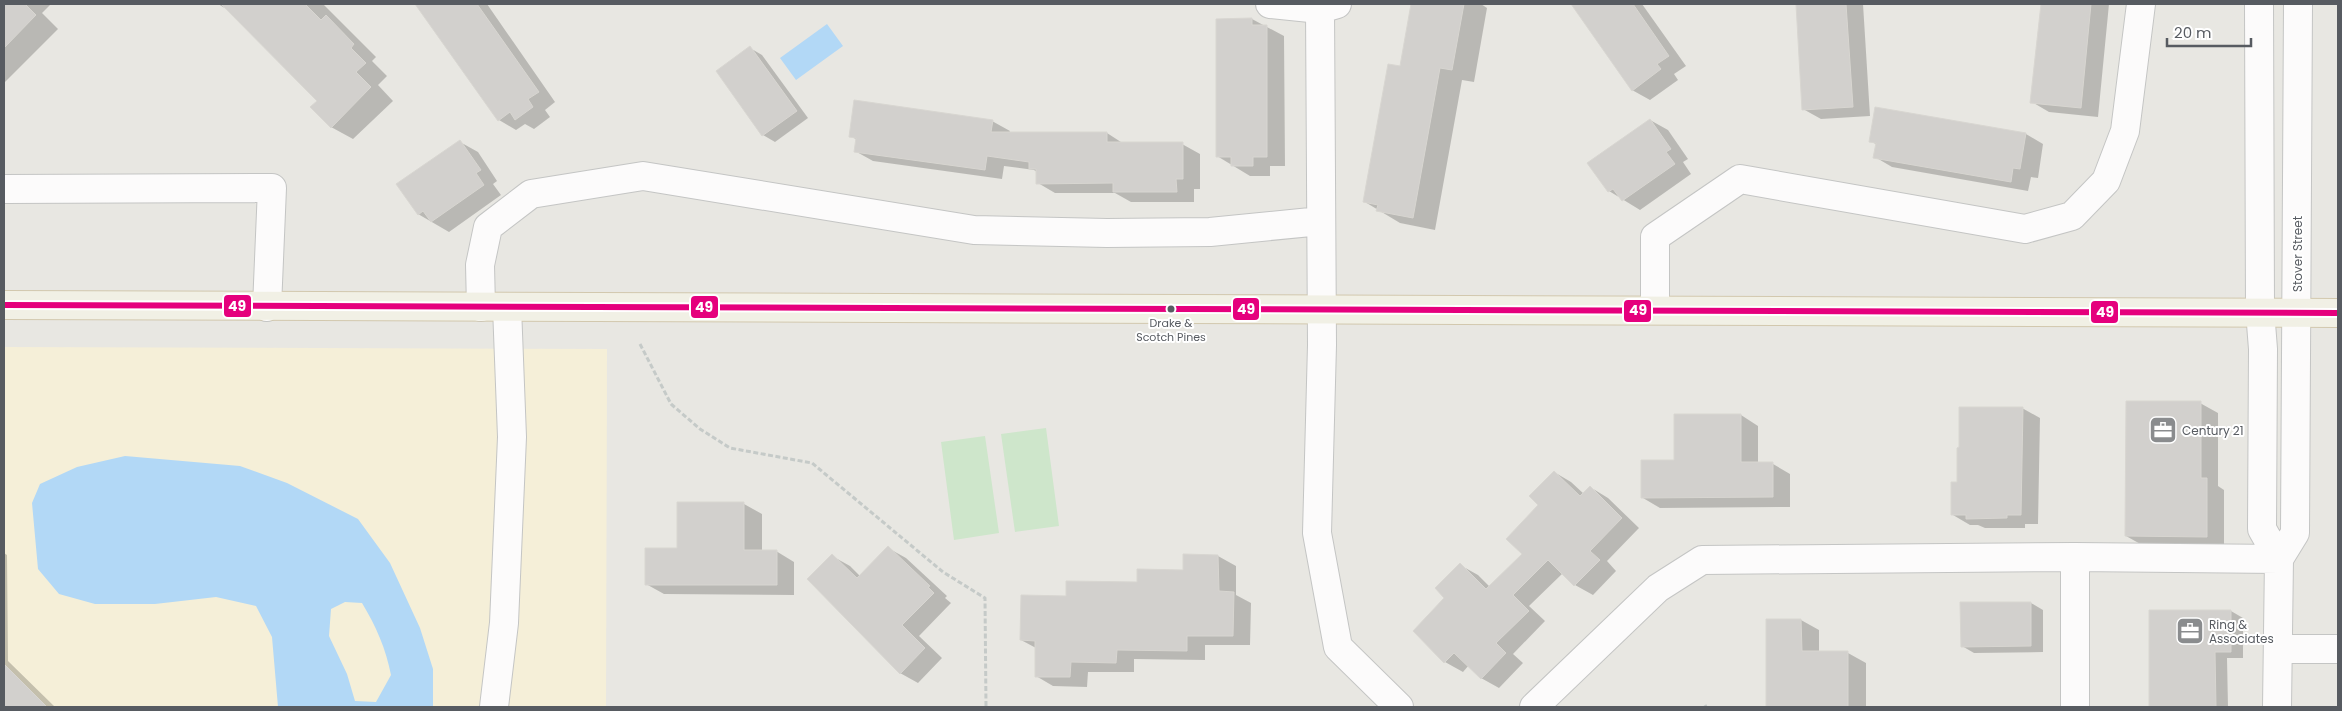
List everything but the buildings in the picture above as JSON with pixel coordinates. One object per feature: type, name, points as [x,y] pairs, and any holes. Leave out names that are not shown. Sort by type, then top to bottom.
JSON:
[{"type":"main road","points":[[4,305],[2338,312]]},
{"type":"street","points":[[1270,4],[1329,6],[1321,220],[1317,533],[1338,647],[1399,707]]},
{"type":"street","points":[[1655,309],[1655,237],[1740,179],[2025,229],[2072,216],[2106,181],[2125,131],[2141,4]]},
{"type":"street","points":[[2259,4],[2260,311],[2263,349],[2262,529],[2279,559],[2277,707]]},
{"type":"street","points":[[2298,4],[2320,4]]},
{"type":"street","name":"Stover Street","points":[[2279,559],[2295,533],[2298,4]]},
{"type":"street","points":[[494,707],[504,623],[512,437],[494,307],[480,265],[488,226],[532,194],[643,176],[974,230],[1106,234],[1210,232],[1321,220]]},
{"type":"street","points":[[4,189],[272,188],[267,306]]},
{"type":"street","points":[[1534,707],[1658,588],[1702,560],[2075,557],[2279,559]]},
{"type":"street","points":[[2074,707],[2075,557]]},
{"type":"street","points":[[2278,648],[2338,649]]},
{"type":"path","points":[[640,344],[671,404],[700,430],[730,448],[812,463],[943,572],[985,598],[986,707]]},
{"type":"shaded area","points":[[4,347],[607,349],[606,707],[4,707]]},
{"type":"green space","points":[[1046,428],[1059,526],[1015,532],[1001,434]]},
{"type":"green space","points":[[985,436],[999,533],[954,540],[941,442]]},
{"type":"water","points":[[827,24],[843,46],[796,80],[780,58]]},
{"type":"water","points":[[125,456],[240,466],[287,483],[358,519],[390,563],[420,628],[433,669],[433,707],[278,707],[272,637],[256,606],[216,597],[155,604],[95,604],[59,594],[38,569],[32,503],[40,484],[77,467]],"holes":[[[345,602],[362,603],[380,638],[391,675],[376,702],[355,701],[347,674],[329,636],[331,609]]]},
{"type":"transit line","name":"49","points":[[4,305],[2338,313]]},
{"type":"place","name":"Drake & Scotch Pines","points":[[1171,309]]},
{"type":"place","name":"Century 21","points":[[2163,430]]},
{"type":"place","name":"Ring & Associates","points":[[2190,631]]}]
